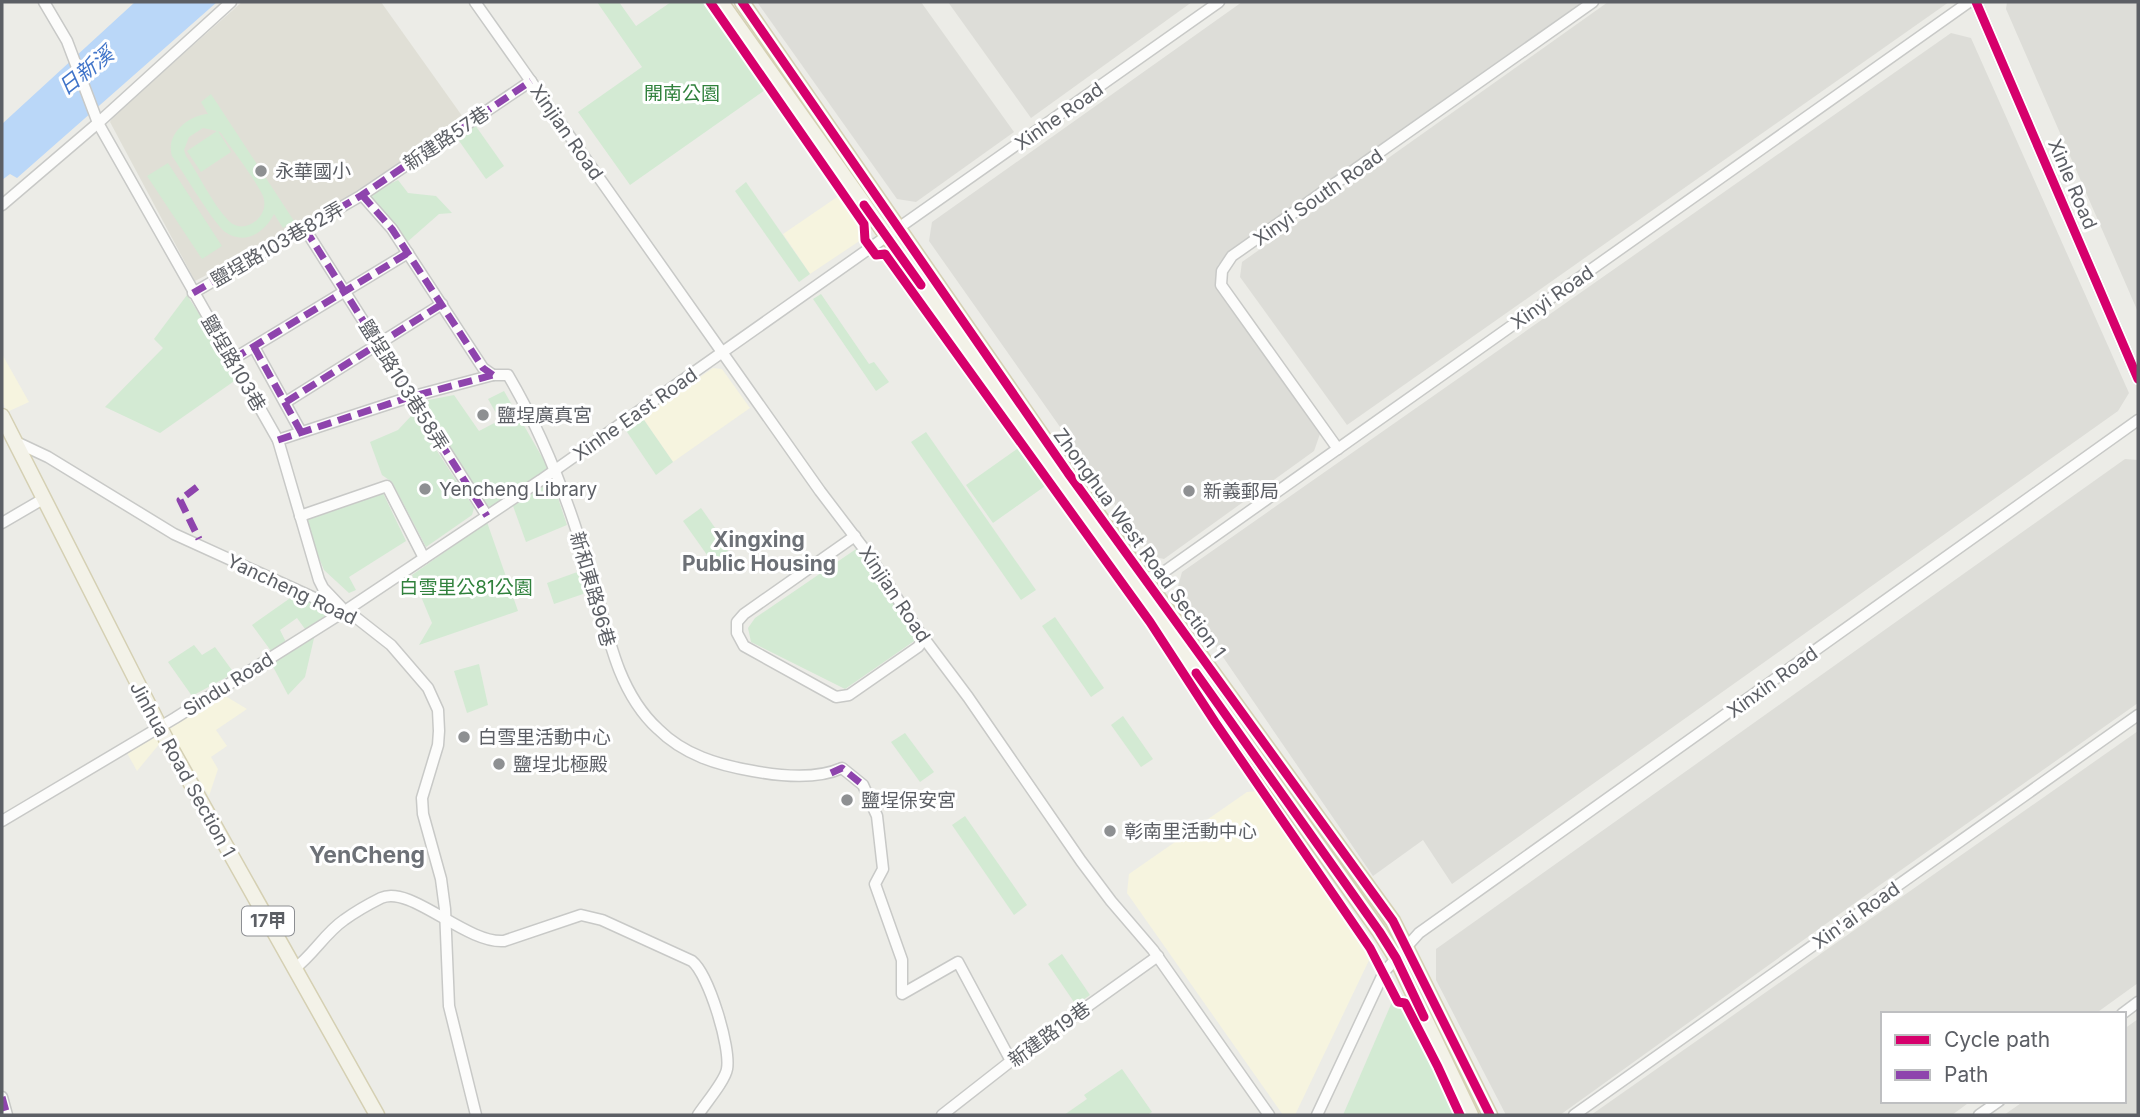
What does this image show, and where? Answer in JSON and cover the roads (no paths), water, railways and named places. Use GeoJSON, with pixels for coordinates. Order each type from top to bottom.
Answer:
{"type":"FeatureCollection","features":[{"type":"Feature","properties":{"kind":"main road","name":"Zhonghua West Road Section 1"},"geometry":{"type":"LineString","coordinates":[[721,2],[893,233],[1138,580],[1376,927],[1396,958],[1471,1115]]}},
{"type":"Feature","properties":{"kind":"main road","name":"Zhonghua West Road Section 1"},"geometry":{"type":"LineString","coordinates":[[742,2],[893,233]]}},
{"type":"Feature","properties":{"kind":"main road","name":"Jinhua Road Section 1"},"geometry":{"type":"LineString","coordinates":[[2,416],[159,727],[377,1115]]}},
{"type":"Feature","properties":{"kind":"main road","name":"Zhonghua West Road Section 1"},"geometry":{"type":"LineString","coordinates":[[1138,580],[1393,921],[1490,1115]]}},
{"type":"Feature","properties":{"kind":"street","name":"鹽埕路103巷"},"geometry":{"type":"LineString","coordinates":[[44,2],[67,41],[97,120],[278,440],[323,588],[345,611]]}},
{"type":"Feature","properties":{"kind":"street"},"geometry":{"type":"LineString","coordinates":[[2,205],[231,2]]}},
{"type":"Feature","properties":{"kind":"street","name":"Xinjian Road"},"geometry":{"type":"LineString","coordinates":[[475,2],[820,491],[855,536],[924,639],[1082,861],[1111,901],[1158,956],[1269,1115]]}},
{"type":"Feature","properties":{"kind":"street","name":"Xinhe Road"},"geometry":{"type":"LineString","coordinates":[[893,233],[1219,2]]}},
{"type":"Feature","properties":{"kind":"street","name":"Xinyi South Road"},"geometry":{"type":"LineString","coordinates":[[1338,449],[1221,285],[1222,271],[1232,256],[1593,2]]}},
{"type":"Feature","properties":{"kind":"street","name":"Xinyi Road"},"geometry":{"type":"LineString","coordinates":[[1138,580],[1161,574],[1969,2]]}},
{"type":"Feature","properties":{"kind":"street","name":"Xinle Road"},"geometry":{"type":"LineString","coordinates":[[1976,2],[2138,379]]}},
{"type":"Feature","properties":{"kind":"street","name":"新建路57巷"},"geometry":{"type":"LineString","coordinates":[[362,195],[531,81]]}},
{"type":"Feature","properties":{"kind":"street"},"geometry":{"type":"LineString","coordinates":[[362,195],[392,229],[479,362],[494,375]]}},
{"type":"Feature","properties":{"kind":"street","name":"鹽埕路103巷82弄"},"geometry":{"type":"LineString","coordinates":[[193,293],[362,195]]}},
{"type":"Feature","properties":{"kind":"street","name":"鹽埕路103巷58弄"},"geometry":{"type":"LineString","coordinates":[[305,229],[487,516]]}},
{"type":"Feature","properties":{"kind":"street","name":"Xinhe East Road"},"geometry":{"type":"LineString","coordinates":[[345,611],[556,470],[893,233]]}},
{"type":"Feature","properties":{"kind":"street"},"geometry":{"type":"LineString","coordinates":[[233,359],[408,253]]}},
{"type":"Feature","properties":{"kind":"street"},"geometry":{"type":"LineString","coordinates":[[286,402],[442,304]]}},
{"type":"Feature","properties":{"kind":"street","name":"鹽埕路103巷"},"geometry":{"type":"LineString","coordinates":[[254,346],[301,432]]}},
{"type":"Feature","properties":{"kind":"street"},"geometry":{"type":"LineString","coordinates":[[278,440],[410,397],[494,375]]}},
{"type":"Feature","properties":{"kind":"street","name":"新和東路96巷"},"geometry":{"type":"LineString","coordinates":[[494,375],[508,375],[556,470],[593,580],[614,659],[636,701],[657,728],[686,752],[729,767],[769,774],[831,773],[842,768],[863,785],[877,816],[883,869],[875,884],[902,960],[902,994],[958,962],[1011,1061]]}},
{"type":"Feature","properties":{"kind":"street","name":"Xinxin Road"},"geometry":{"type":"LineString","coordinates":[[1317,1115],[1384,972],[1419,933],[2138,421]]}},
{"type":"Feature","properties":{"kind":"street","name":"Yancheng Road"},"geometry":{"type":"LineString","coordinates":[[14,440],[48,457],[174,534],[345,611],[391,645],[428,688],[438,710],[438,745],[422,798],[423,814],[441,879],[449,1006],[476,1115]]}},
{"type":"Feature","properties":{"kind":"street"},"geometry":{"type":"LineString","coordinates":[[300,516],[387,486],[424,558]]}},
{"type":"Feature","properties":{"kind":"street"},"geometry":{"type":"LineString","coordinates":[[2,523],[43,499]]}},
{"type":"Feature","properties":{"kind":"street"},"geometry":{"type":"LineString","coordinates":[[855,536],[744,614],[737,622],[737,634],[744,646],[836,697],[849,695],[918,647],[924,639]]}},
{"type":"Feature","properties":{"kind":"street","name":"Sindu Road"},"geometry":{"type":"LineString","coordinates":[[2,821],[345,611]]}},
{"type":"Feature","properties":{"kind":"street","name":"Xin'ai Road"},"geometry":{"type":"LineString","coordinates":[[1574,1115],[2138,715]]}},
{"type":"Feature","properties":{"kind":"street"},"geometry":{"type":"LineString","coordinates":[[294,969],[307,959],[342,920],[390,894],[433,911],[492,942],[504,941],[581,915],[602,920],[692,961],[702,972],[717,1006],[727,1071],[698,1115]]}},
{"type":"Feature","properties":{"kind":"street","name":"新建路19巷"},"geometry":{"type":"LineString","coordinates":[[942,1115],[1011,1061],[1158,956]]}},
{"type":"Feature","properties":{"kind":"street"},"geometry":{"type":"LineString","coordinates":[[2,1097],[7,1115]]}},
{"type":"Feature","properties":{"kind":"street"},"geometry":{"type":"LineString","coordinates":[[1979,1115],[1996,1103]]}},
{"type":"Feature","properties":{"kind":"water","name":"日新溪"},"geometry":{"type":"Polygon","coordinates":[[[135,2],[217,2],[17,178],[10,174],[2,180],[2,124],[135,2]]]}},
{"type":"Feature","properties":{"kind":"place","name":"永華國小"},"geometry":{"type":"Point","coordinates":[261,171]}},
{"type":"Feature","properties":{"kind":"place","name":"鹽埕廣真宮"},"geometry":{"type":"Point","coordinates":[483,415]}},
{"type":"Feature","properties":{"kind":"place","name":"Yencheng Library"},"geometry":{"type":"Point","coordinates":[425,489]}},
{"type":"Feature","properties":{"kind":"place","name":"新義郵局"},"geometry":{"type":"Point","coordinates":[1189,491]}},
{"type":"Feature","properties":{"kind":"place","name":"白雪里活動中心"},"geometry":{"type":"Point","coordinates":[464,737]}},
{"type":"Feature","properties":{"kind":"place","name":"鹽埕北極殿"},"geometry":{"type":"Point","coordinates":[499,764]}},
{"type":"Feature","properties":{"kind":"place","name":"鹽埕保安宮"},"geometry":{"type":"Point","coordinates":[847,800]}},
{"type":"Feature","properties":{"kind":"place","name":"彰南里活動中心"},"geometry":{"type":"Point","coordinates":[1110,831]}},
{"type":"Feature","properties":{"kind":"district","name":"Xingxing Public Housing"},"geometry":{"type":"Point","coordinates":[759,552]}},
{"type":"Feature","properties":{"kind":"district","name":"YenCheng"},"geometry":{"type":"Point","coordinates":[367,855]}},
{"type":"Feature","properties":{"kind":"park label","name":"開南公園"},"geometry":{"type":"Point","coordinates":[682,93]}},
{"type":"Feature","properties":{"kind":"park label","name":"白雪里公81公園"},"geometry":{"type":"Point","coordinates":[466,587]}}]}
